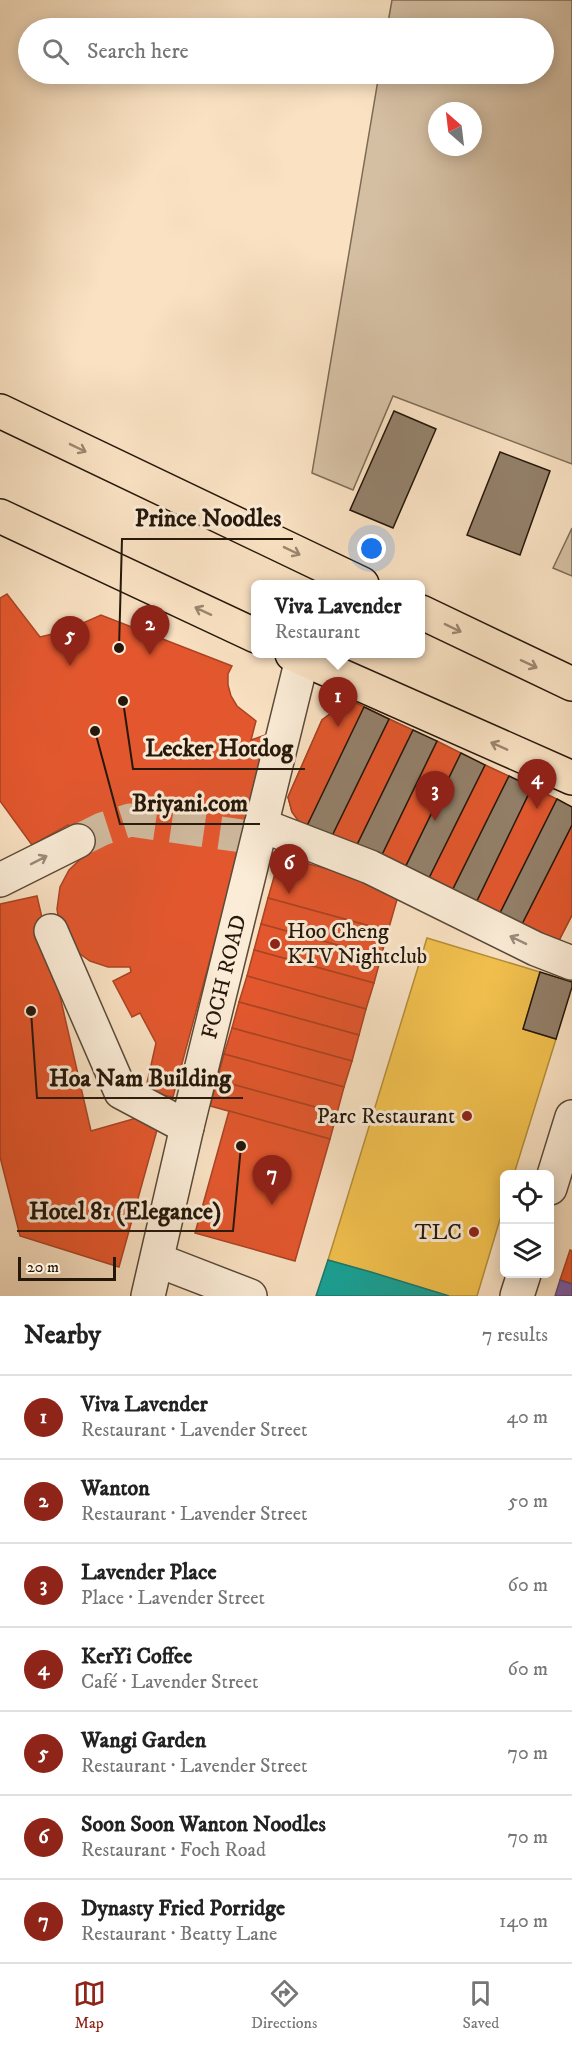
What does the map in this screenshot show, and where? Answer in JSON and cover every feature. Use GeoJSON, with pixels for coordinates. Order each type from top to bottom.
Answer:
{"type":"FeatureCollection","features":[{"type":"Feature","properties":{"kind":"main road"},"geometry":{"type":"LineString","coordinates":[[0,411],[352,580]]}},
{"type":"Feature","properties":{"kind":"main road"},"geometry":{"type":"LineString","coordinates":[[0,516],[251,634]]}},
{"type":"Feature","properties":{"kind":"main road"},"geometry":{"type":"LineString","coordinates":[[425,614],[572,684]]}},
{"type":"Feature","properties":{"kind":"main road"},"geometry":{"type":"LineString","coordinates":[[302,658],[572,778]]}},
{"type":"Feature","properties":{"kind":"street","name":"FOCH ROAD"},"geometry":{"type":"LineString","coordinates":[[148,1296],[297,658]]}},
{"type":"Feature","properties":{"kind":"street"},"geometry":{"type":"LineString","coordinates":[[254,833],[370,867],[536,949],[572,963]]}},
{"type":"Feature","properties":{"kind":"street"},"geometry":{"type":"LineString","coordinates":[[0,880],[78,841]]}},
{"type":"Feature","properties":{"kind":"street"},"geometry":{"type":"LineString","coordinates":[[51,931],[121,1092],[187,1127]]}},
{"type":"Feature","properties":{"kind":"street"},"geometry":{"type":"LineString","coordinates":[[554,1173],[572,1117]]}},
{"type":"Feature","properties":{"kind":"street"},"geometry":{"type":"LineString","coordinates":[[157,1260],[250,1296]]}},
{"type":"Feature","properties":{"kind":"street"},"geometry":{"type":"LineString","coordinates":[[517,1296],[523,1278]]}},
{"type":"Feature","properties":{"kind":"shaded area"},"geometry":{"type":"Polygon","coordinates":[[[392,0],[572,0],[572,464],[393,396],[353,490],[312,473],[377,84],[554,84],[554,18],[389,18],[392,0]]]}},
{"type":"Feature","properties":{"kind":"shaded area"},"geometry":{"type":"Polygon","coordinates":[[[572,528],[572,576],[553,568],[572,528]]]}},
{"type":"Feature","properties":{"kind":"building: Homes"},"geometry":{"type":"Polygon","coordinates":[[[427,938],[540,972],[523,1029],[556,1039],[515,1170],[500,1170],[500,1219],[477,1296],[449,1296],[328,1260],[427,938]]]}},
{"type":"Feature","properties":{"kind":"building: Shops"},"geometry":{"type":"Polygon","coordinates":[[[7,594],[40,637],[65,631],[101,615],[232,666],[228,674],[231,696],[237,706],[256,721],[251,740],[271,733],[173,1097],[145,1092],[156,1043],[140,1013],[132,1017],[113,981],[131,972],[130,967],[108,967],[90,961],[76,951],[59,922],[57,909],[60,887],[69,870],[87,853],[68,825],[32,845],[0,801],[0,598],[7,594]]]}},
{"type":"Feature","properties":{"kind":"building: Shops"},"geometry":{"type":"Polygon","coordinates":[[[354,702],[364,707],[305,830],[292,812],[288,797],[322,720],[338,708],[354,702]]]}},
{"type":"Feature","properties":{"kind":"building: Shops"},"geometry":{"type":"Polygon","coordinates":[[[354,702],[572,807],[572,915],[553,952],[305,830],[292,812],[288,797],[322,720],[338,708],[354,702]]]}},
{"type":"Feature","properties":{"kind":"building: Shops"},"geometry":{"type":"Polygon","coordinates":[[[389,719],[413,730],[353,853],[329,842],[389,719]]]}},
{"type":"Feature","properties":{"kind":"building: Shops"},"geometry":{"type":"Polygon","coordinates":[[[437,741],[461,753],[401,876],[377,865],[437,741]]]}},
{"type":"Feature","properties":{"kind":"building: Shops"},"geometry":{"type":"Polygon","coordinates":[[[485,765],[509,776],[448,899],[424,888],[485,765]]]}},
{"type":"Feature","properties":{"kind":"building: Shops"},"geometry":{"type":"Polygon","coordinates":[[[532,787],[557,799],[495,923],[472,911],[532,787]]]}},
{"type":"Feature","properties":{"kind":"building: Shops"},"geometry":{"type":"Polygon","coordinates":[[[572,825],[572,915],[553,952],[517,934],[572,825]]]}},
{"type":"Feature","properties":{"kind":"building: Shops"},"geometry":{"type":"Polygon","coordinates":[[[280,856],[400,889],[388,931],[268,898],[280,856]]]}},
{"type":"Feature","properties":{"kind":"building: Shops"},"geometry":{"type":"Polygon","coordinates":[[[37,896],[91,1131],[140,1117],[153,1119],[157,1130],[119,1267],[20,1236],[0,1157],[0,904],[37,896]]]}},
{"type":"Feature","properties":{"kind":"building: Shops"},"geometry":{"type":"Polygon","coordinates":[[[268,898],[388,931],[381,957],[261,924],[268,898]]]}},
{"type":"Feature","properties":{"kind":"building: Shops"},"geometry":{"type":"Polygon","coordinates":[[[261,924],[381,957],[374,983],[254,950],[261,924]]]}},
{"type":"Feature","properties":{"kind":"building: Shops"},"geometry":{"type":"Polygon","coordinates":[[[254,950],[374,983],[366,1009],[247,976],[254,950]]]}},
{"type":"Feature","properties":{"kind":"building: Shops"},"geometry":{"type":"Polygon","coordinates":[[[247,976],[366,1009],[359,1035],[239,1002],[247,976]]]}},
{"type":"Feature","properties":{"kind":"building: Shops"},"geometry":{"type":"Polygon","coordinates":[[[239,1002],[359,1035],[352,1061],[232,1028],[239,1002]]]}},
{"type":"Feature","properties":{"kind":"building: Shops"},"geometry":{"type":"Polygon","coordinates":[[[232,1028],[352,1061],[344,1087],[224,1054],[232,1028]]]}},
{"type":"Feature","properties":{"kind":"building: Shops"},"geometry":{"type":"Polygon","coordinates":[[[224,1054],[344,1087],[337,1113],[217,1080],[224,1054]]]}},
{"type":"Feature","properties":{"kind":"building: Shops"},"geometry":{"type":"Polygon","coordinates":[[[217,1080],[337,1113],[330,1139],[210,1106],[217,1080]]]}},
{"type":"Feature","properties":{"kind":"building: Shops"},"geometry":{"type":"Polygon","coordinates":[[[229,1111],[330,1139],[295,1261],[195,1233],[229,1111]]]}},
{"type":"Feature","properties":{"kind":"building: Shops"},"geometry":{"type":"Polygon","coordinates":[[[570,1250],[572,1251],[572,1284],[560,1280],[570,1250]]]}},
{"type":"Feature","properties":{"kind":"building: Offices"},"geometry":{"type":"Polygon","coordinates":[[[560,1280],[572,1284],[572,1296],[555,1296],[560,1280]]]}},
{"type":"Feature","properties":{"kind":"building: Public"},"geometry":{"type":"Polygon","coordinates":[[[328,1260],[371,1272],[449,1296],[316,1296],[328,1260]]]}},
{"type":"Feature","properties":{"kind":"building: Other"},"geometry":{"type":"Polygon","coordinates":[[[394,411],[436,429],[393,528],[350,510],[394,411]]]}},
{"type":"Feature","properties":{"kind":"building: Other"},"geometry":{"type":"Polygon","coordinates":[[[500,452],[550,471],[520,555],[467,535],[500,452]]]}},
{"type":"Feature","properties":{"kind":"building: Other"},"geometry":{"type":"Polygon","coordinates":[[[364,707],[389,719],[329,842],[305,830],[364,707]]]}},
{"type":"Feature","properties":{"kind":"building: Other"},"geometry":{"type":"Polygon","coordinates":[[[413,730],[437,741],[377,865],[353,853],[413,730]]]}},
{"type":"Feature","properties":{"kind":"building: Other"},"geometry":{"type":"Polygon","coordinates":[[[461,753],[485,765],[424,888],[401,876],[461,753]]]}},
{"type":"Feature","properties":{"kind":"building: Other"},"geometry":{"type":"Polygon","coordinates":[[[509,776],[532,787],[472,911],[448,899],[509,776]]]}},
{"type":"Feature","properties":{"kind":"building: Other"},"geometry":{"type":"Polygon","coordinates":[[[557,799],[572,807],[572,825],[517,934],[495,923],[557,799]]]}},
{"type":"Feature","properties":{"kind":"building: Other"},"geometry":{"type":"Polygon","coordinates":[[[540,972],[572,982],[556,1039],[523,1029],[540,972]]]}},
{"type":"Feature","properties":{"kind":"tunnel"},"geometry":{"type":"LineString","coordinates":[[78,841],[102,829],[130,820],[242,836]]}},
{"type":"Feature","properties":{"kind":"place","name":"Prince Noodles"},"geometry":{"type":"Point","coordinates":[119,648]}},
{"type":"Feature","properties":{"kind":"place","name":"Wanton"},"geometry":{"type":"Point","coordinates":[150,655]}},
{"type":"Feature","properties":{"kind":"place","name":"Wangi Garden"},"geometry":{"type":"Point","coordinates":[70,666]}},
{"type":"Feature","properties":{"kind":"place","name":"Lecker Hotdog"},"geometry":{"type":"Point","coordinates":[123,701]}},
{"type":"Feature","properties":{"kind":"place","name":"Viva Lavender"},"geometry":{"type":"Point","coordinates":[338,727]}},
{"type":"Feature","properties":{"kind":"place","name":"Briyani.com"},"geometry":{"type":"Point","coordinates":[95,731]}},
{"type":"Feature","properties":{"kind":"place","name":"KerYi Coffee"},"geometry":{"type":"Point","coordinates":[537,809]}},
{"type":"Feature","properties":{"kind":"place","name":"Lavender Place"},"geometry":{"type":"Point","coordinates":[435,821]}},
{"type":"Feature","properties":{"kind":"place","name":"Soon Soon Wanton Noodles"},"geometry":{"type":"Point","coordinates":[289,894]}},
{"type":"Feature","properties":{"kind":"place","name":"Hoo Cheng KTV Nightclub"},"geometry":{"type":"Point","coordinates":[275,944]}},
{"type":"Feature","properties":{"kind":"place","name":"Hoa Nam Building"},"geometry":{"type":"Point","coordinates":[31,1011]}},
{"type":"Feature","properties":{"kind":"place","name":"Parc Restaurant"},"geometry":{"type":"Point","coordinates":[467,1116]}},
{"type":"Feature","properties":{"kind":"place","name":"Hotel 81 (Elegance)"},"geometry":{"type":"Point","coordinates":[241,1146]}},
{"type":"Feature","properties":{"kind":"place","name":"Dynasty Fried Porridge"},"geometry":{"type":"Point","coordinates":[272,1205]}},
{"type":"Feature","properties":{"kind":"place","name":"TLC"},"geometry":{"type":"Point","coordinates":[474,1232]}}]}
